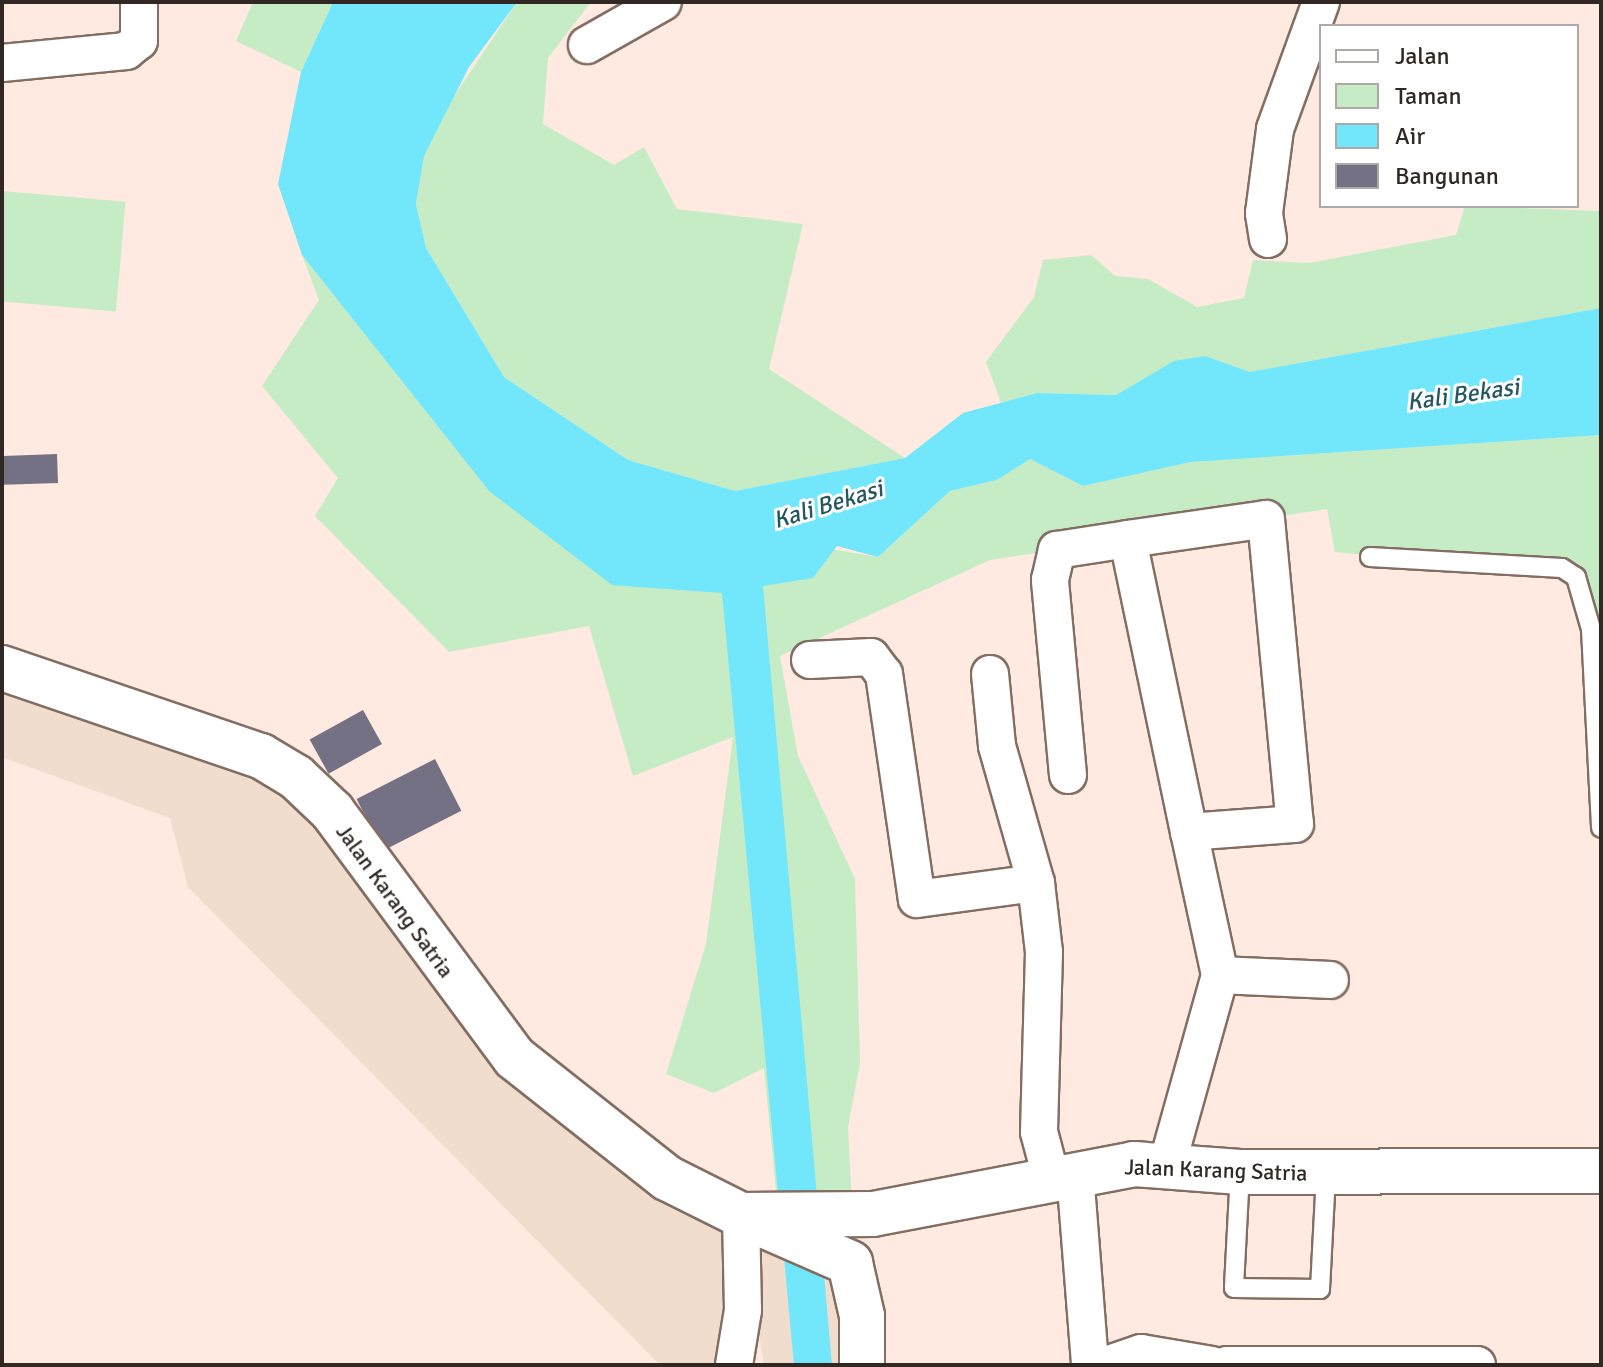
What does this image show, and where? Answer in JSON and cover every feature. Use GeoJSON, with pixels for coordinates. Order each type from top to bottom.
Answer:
{"type":"FeatureCollection","features":[{"type":"Feature","properties":{"kind":"street"},"geometry":{"type":"LineString","coordinates":[[2,63],[126,51],[139,41],[139,2]]}},
{"type":"Feature","properties":{"kind":"street"},"geometry":{"type":"LineString","coordinates":[[587,45],[663,2]]}},
{"type":"Feature","properties":{"kind":"street"},"geometry":{"type":"LineString","coordinates":[[1268,239],[1264,213],[1275,129],[1321,2]]}},
{"type":"Feature","properties":{"kind":"street"},"geometry":{"type":"LineString","coordinates":[[1068,775],[1050,580],[1057,550],[1266,519],[1295,824],[1189,832]]}},
{"type":"Feature","properties":{"kind":"street"},"geometry":{"type":"LineString","coordinates":[[1128,539],[1220,975],[1167,1165]]}},
{"type":"Feature","properties":{"kind":"street"},"geometry":{"type":"LineString","coordinates":[[810,660],[871,657],[884,674],[917,899],[1036,883]]}},
{"type":"Feature","properties":{"kind":"street","name":"Jalan Karang Satria"},"geometry":{"type":"LineString","coordinates":[[2,668],[261,756],[296,777],[332,811],[515,1058],[667,1178],[741,1215],[873,1214],[1063,1175],[1167,1165],[1240,1172],[1601,1171]]}},
{"type":"Feature","properties":{"kind":"street"},"geometry":{"type":"LineString","coordinates":[[990,674],[997,746],[1036,883],[1044,952],[1039,1132],[1063,1175],[1090,1365]]}},
{"type":"Feature","properties":{"kind":"street"},"geometry":{"type":"LineString","coordinates":[[1220,975],[1330,980]]}},
{"type":"Feature","properties":{"kind":"street"},"geometry":{"type":"LineString","coordinates":[[865,1365],[873,1214]]}},
{"type":"Feature","properties":{"kind":"street"},"geometry":{"type":"LineString","coordinates":[[734,1365],[743,1310],[741,1215],[850,1263],[862,1316],[865,1365]]}},
{"type":"Feature","properties":{"kind":"street"},"geometry":{"type":"LineString","coordinates":[[1106,1365],[1141,1353],[1212,1365]]}},
{"type":"Feature","properties":{"kind":"street"},"geometry":{"type":"LineString","coordinates":[[1227,1365],[1477,1365]]}},
{"type":"Feature","properties":{"kind":"lane"},"geometry":{"type":"LineString","coordinates":[[1370,557],[1562,568],[1576,577],[1591,629],[1601,828]]}},
{"type":"Feature","properties":{"kind":"lane"},"geometry":{"type":"LineString","coordinates":[[1240,1172],[1234,1288],[1320,1289],[1326,1173]]}},
{"type":"Feature","properties":{"kind":"shaded area"},"geometry":{"type":"Polygon","coordinates":[[[2,668],[261,756],[616,1140],[850,1263],[862,1365],[764,1365],[742,1224],[734,1365],[660,1365],[188,887],[170,818],[2,757],[2,668]]]}},
{"type":"Feature","properties":{"kind":"green space"},"geometry":{"type":"Polygon","coordinates":[[[253,2],[333,2],[301,72],[236,41],[253,2]]]}},
{"type":"Feature","properties":{"kind":"green space"},"geometry":{"type":"Polygon","coordinates":[[[517,2],[591,2],[548,58],[543,124],[614,165],[644,147],[677,209],[803,224],[769,369],[905,458],[735,491],[628,460],[504,377],[426,248],[416,204],[424,156],[453,98],[517,2]]]}},
{"type":"Feature","properties":{"kind":"green space"},"geometry":{"type":"Polygon","coordinates":[[[2,191],[126,202],[116,311],[2,301],[2,191]]]}},
{"type":"Feature","properties":{"kind":"green space"},"geometry":{"type":"Polygon","coordinates":[[[1464,208],[1601,211],[1601,308],[1250,372],[1205,356],[1174,362],[1116,395],[1037,393],[1001,403],[986,362],[1034,297],[1043,260],[1091,255],[1115,276],[1148,279],[1197,307],[1244,298],[1253,260],[1309,263],[1456,235],[1464,208]]]}},
{"type":"Feature","properties":{"kind":"green space"},"geometry":{"type":"Polygon","coordinates":[[[302,255],[489,491],[878,557],[950,491],[997,480],[1030,459],[1083,486],[1191,462],[1601,435],[1601,828],[1591,629],[1576,577],[1335,552],[1327,509],[990,560],[780,656],[798,756],[855,879],[860,1063],[848,1127],[852,1207],[777,1201],[764,1068],[714,1093],[666,1074],[706,944],[733,737],[633,776],[589,626],[449,652],[315,516],[338,478],[262,386],[319,300],[302,255]]]}},
{"type":"Feature","properties":{"kind":"water","name":"Kali Bekasi"},"geometry":{"type":"Polygon","coordinates":[[[333,2],[517,2],[469,67],[424,156],[416,204],[426,248],[504,377],[628,460],[735,491],[905,458],[963,413],[1037,393],[1116,395],[1174,361],[1205,356],[1250,372],[1601,308],[1601,435],[1191,462],[1083,486],[1030,459],[997,480],[950,491],[878,557],[837,546],[813,578],[763,586],[832,1365],[794,1365],[722,593],[612,585],[489,491],[302,255],[278,184],[301,72],[333,2]]]}},
{"type":"Feature","properties":{"kind":"building"},"geometry":{"type":"Polygon","coordinates":[[[57,454],[58,483],[4,485],[3,456],[57,454]]]}},
{"type":"Feature","properties":{"kind":"building"},"geometry":{"type":"Polygon","coordinates":[[[363,710],[382,744],[329,774],[310,740],[363,710]]]}},
{"type":"Feature","properties":{"kind":"building"},"geometry":{"type":"Polygon","coordinates":[[[435,759],[461,811],[383,851],[357,799],[435,759]]]}}]}
